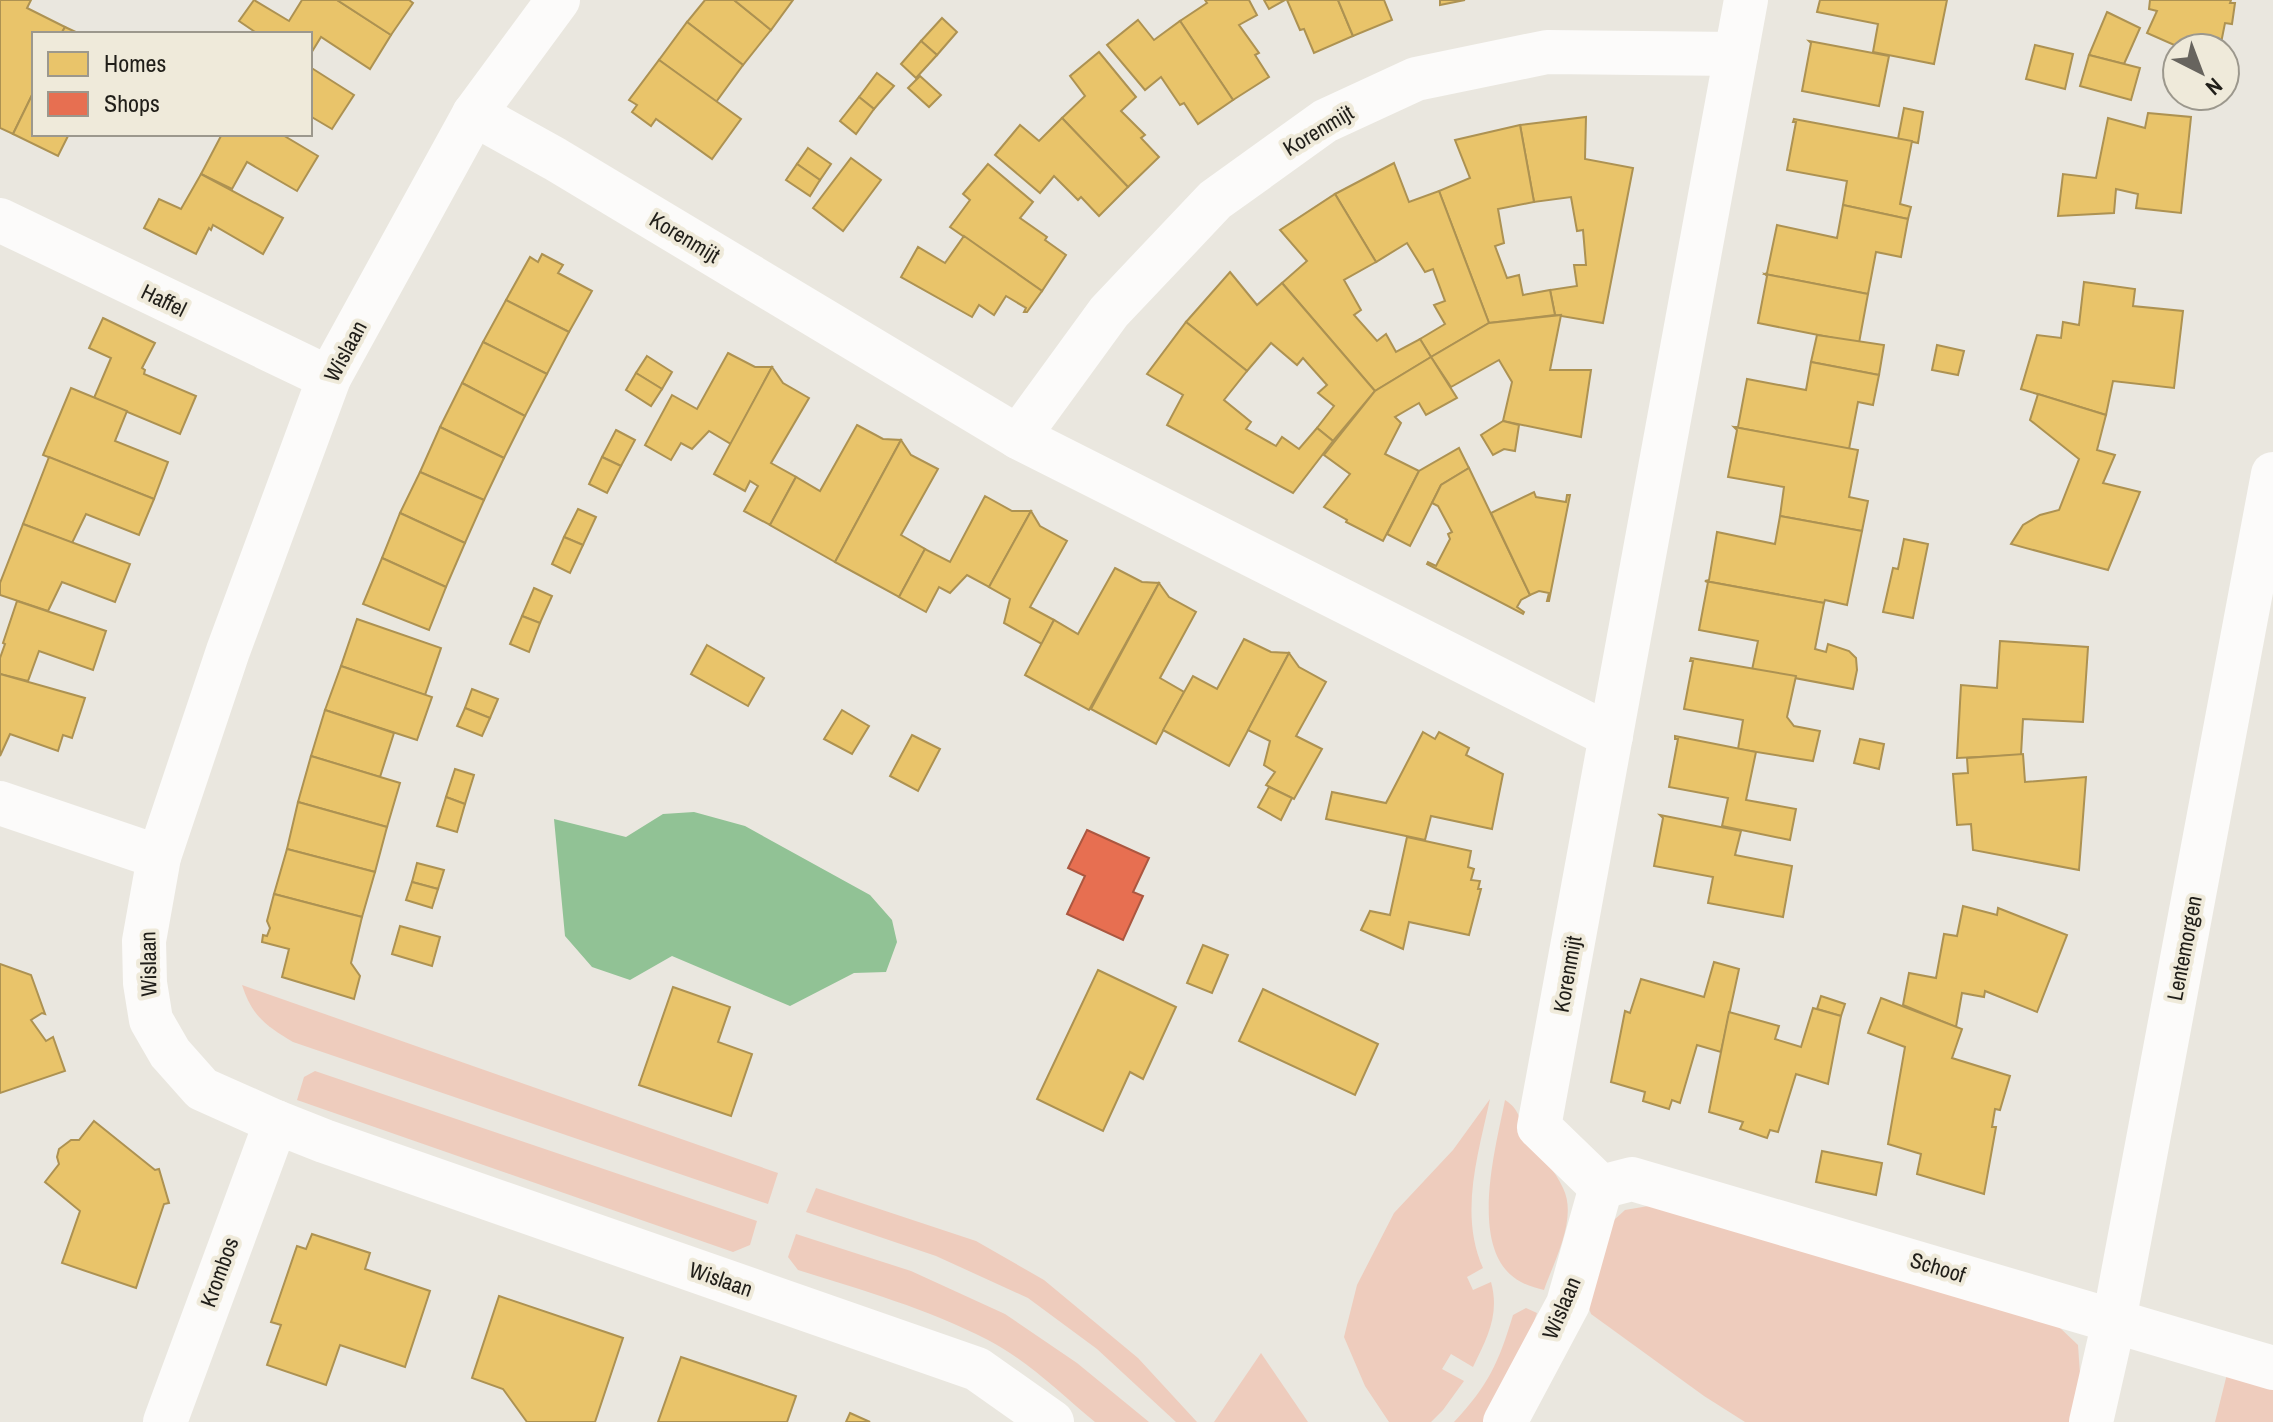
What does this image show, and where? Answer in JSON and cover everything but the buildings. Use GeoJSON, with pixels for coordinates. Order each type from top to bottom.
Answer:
{"type":"FeatureCollection","features":[{"type":"Feature","properties":{"kind":"street","name":"Wislaan"},"geometry":{"type":"LineString","coordinates":[[558,0],[474,114],[329,378],[228,651],[159,857],[144,941],[145,983],[151,1020],[170,1053],[202,1089],[324,1141],[977,1369],[1052,1422]]}},
{"type":"Feature","properties":{"kind":"street","name":"Korenmijt"},"geometry":{"type":"LineString","coordinates":[[1601,1187],[1539,1127],[1746,0]]}},
{"type":"Feature","properties":{"kind":"street","name":"Korenmijt"},"geometry":{"type":"LineString","coordinates":[[1018,437],[1109,312],[1215,200],[1325,121],[1416,79],[1547,52],[1736,54]]}},
{"type":"Feature","properties":{"kind":"street","name":"Korenmijt"},"geometry":{"type":"LineString","coordinates":[[474,114],[555,159],[1018,437],[1611,736]]}},
{"type":"Feature","properties":{"kind":"street","name":"Haffel"},"geometry":{"type":"LineString","coordinates":[[0,220],[329,378]]}},
{"type":"Feature","properties":{"kind":"street","name":"Lentemorgen"},"geometry":{"type":"LineString","coordinates":[[2091,1422],[2114,1321],[2273,474]]}},
{"type":"Feature","properties":{"kind":"street"},"geometry":{"type":"LineString","coordinates":[[0,803],[159,857]]}},
{"type":"Feature","properties":{"kind":"street","name":"Krombos"},"geometry":{"type":"LineString","coordinates":[[165,1422],[276,1122]]}},
{"type":"Feature","properties":{"kind":"street","name":"Schoof"},"geometry":{"type":"LineString","coordinates":[[1601,1187],[1632,1179],[1902,1256],[2273,1368]]}},
{"type":"Feature","properties":{"kind":"street","name":"Wislaan"},"geometry":{"type":"LineString","coordinates":[[1505,1422],[1568,1304],[1601,1187]]}},
{"type":"Feature","properties":{"kind":"shaded area"},"geometry":{"type":"Polygon","coordinates":[[[694,812],[745,826],[870,895],[892,920],[897,942],[886,972],[854,973],[790,1006],[672,956],[630,980],[592,967],[565,936],[554,819],[626,837],[663,814],[694,812]]]}},
{"type":"Feature","properties":{"kind":"shaded area"},"geometry":{"type":"Polygon","coordinates":[[[242,985],[778,1173],[768,1204],[293,1042],[261,1019],[250,1005],[242,985]]]}},
{"type":"Feature","properties":{"kind":"shaded area"},"geometry":{"type":"Polygon","coordinates":[[[315,1071],[757,1221],[750,1245],[733,1252],[297,1100],[304,1077],[315,1071]]]}},
{"type":"Feature","properties":{"kind":"shaded area"},"geometry":{"type":"Polygon","coordinates":[[[1490,1099],[1476,1163],[1472,1206],[1472,1227],[1483,1268],[1467,1277],[1473,1290],[1491,1282],[1494,1305],[1491,1326],[1473,1367],[1451,1354],[1442,1369],[1464,1381],[1431,1422],[1389,1422],[1365,1386],[1344,1337],[1357,1285],[1394,1213],[1453,1150],[1490,1099]]]}},
{"type":"Feature","properties":{"kind":"shaded area"},"geometry":{"type":"Polygon","coordinates":[[[1505,1100],[1515,1109],[1534,1147],[1556,1175],[1567,1200],[1563,1239],[1544,1290],[1521,1282],[1504,1268],[1494,1248],[1489,1224],[1492,1171],[1505,1100]]]}},
{"type":"Feature","properties":{"kind":"shaded area"},"geometry":{"type":"Polygon","coordinates":[[[816,1188],[976,1241],[1044,1280],[1138,1358],[1197,1422],[1176,1422],[1097,1349],[1028,1298],[936,1256],[806,1212],[816,1188]]]}},
{"type":"Feature","properties":{"kind":"shaded area"},"geometry":{"type":"Polygon","coordinates":[[[1660,1204],[2057,1325],[2078,1345],[2080,1374],[2070,1422],[1745,1422],[1591,1314],[1585,1298],[1603,1230],[1625,1210],[1660,1204]]]}},
{"type":"Feature","properties":{"kind":"shaded area"},"geometry":{"type":"Polygon","coordinates":[[[796,1234],[911,1271],[1005,1314],[1077,1363],[1149,1422],[1095,1422],[1030,1367],[988,1340],[918,1310],[798,1270],[788,1257],[796,1234]]]}},
{"type":"Feature","properties":{"kind":"shaded area"},"geometry":{"type":"Polygon","coordinates":[[[1526,1308],[1537,1313],[1516,1373],[1485,1422],[1454,1422],[1476,1397],[1491,1373],[1513,1315],[1526,1308]]]}},
{"type":"Feature","properties":{"kind":"shaded area"},"geometry":{"type":"Polygon","coordinates":[[[1261,1353],[1308,1422],[1214,1422],[1261,1353]]]}},
{"type":"Feature","properties":{"kind":"shaded area"},"geometry":{"type":"Polygon","coordinates":[[[2227,1374],[2273,1388],[2273,1422],[2215,1422],[2227,1374]]]}}]}
